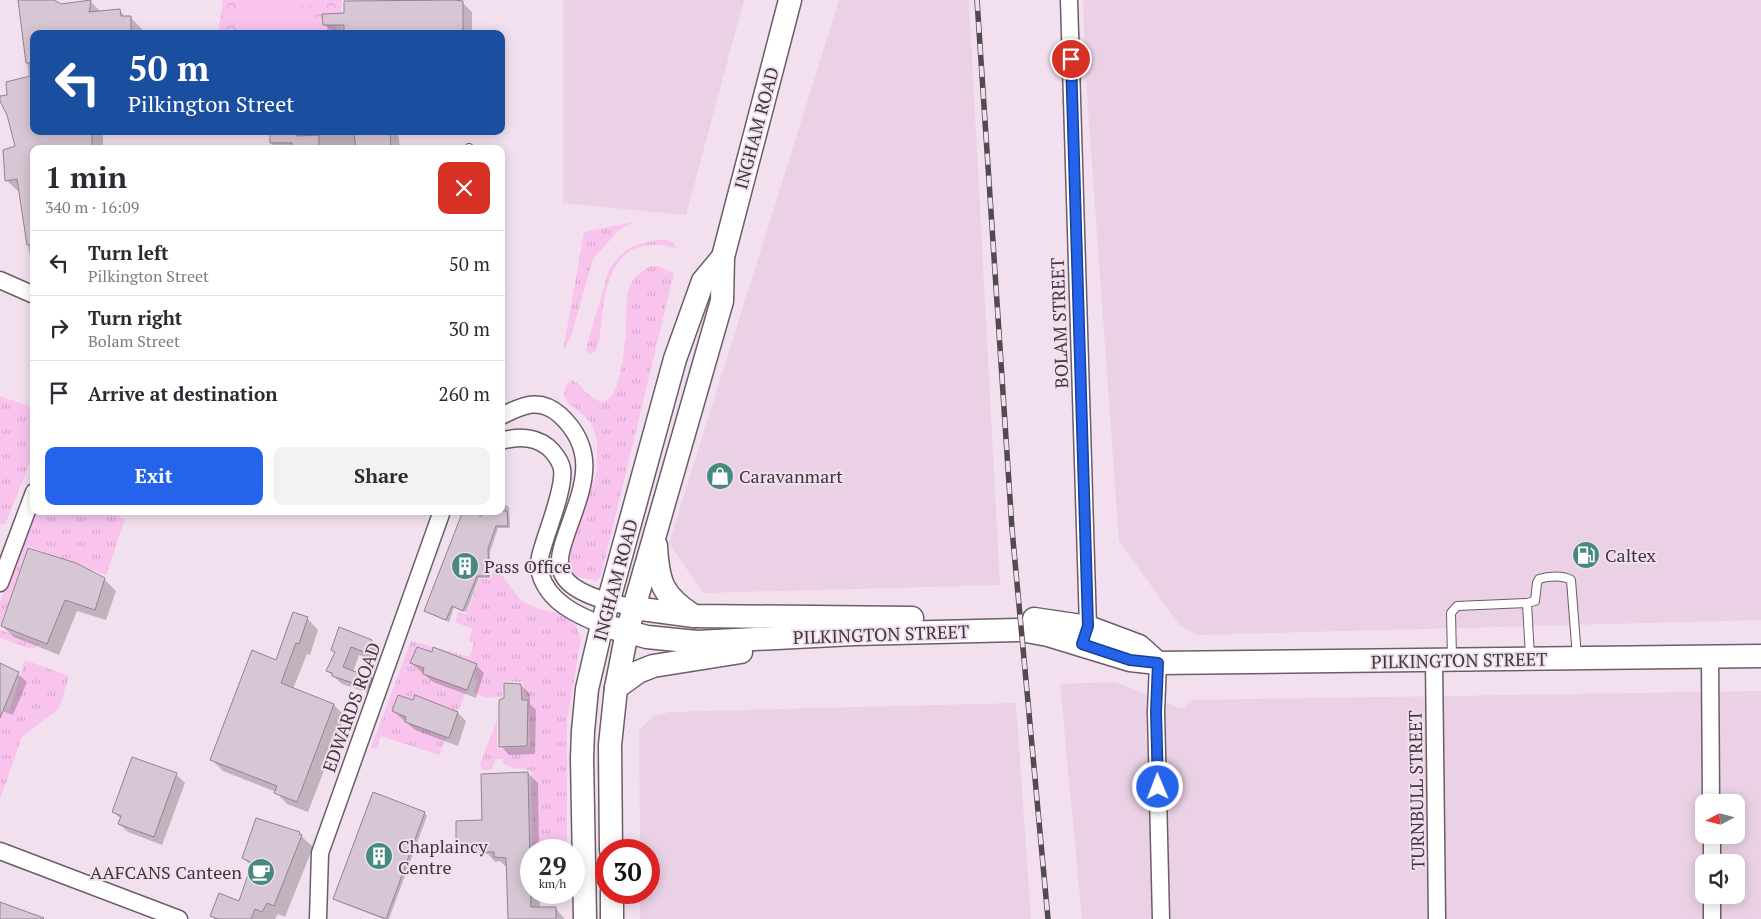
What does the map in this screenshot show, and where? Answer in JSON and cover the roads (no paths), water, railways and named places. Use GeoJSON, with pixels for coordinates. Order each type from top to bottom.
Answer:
{"type":"FeatureCollection","features":[{"type":"Feature","properties":{"kind":"street","name":"INGHAM ROAD"},"geometry":{"type":"LineString","coordinates":[[611,839],[610,745],[616,688],[627,632],[722,301],[723,257],[790,0]]}},
{"type":"Feature","properties":{"kind":"street","name":"BOLAM STREET"},"geometry":{"type":"LineString","coordinates":[[1069,0],[1085,636]]}},
{"type":"Feature","properties":{"kind":"street","name":"INGHAM ROAD"},"geometry":{"type":"LineString","coordinates":[[585,919],[582,758],[588,689],[602,625],[675,360],[703,281],[723,257]]}},
{"type":"Feature","properties":{"kind":"street"},"geometry":{"type":"LineString","coordinates":[[0,280],[30,293]]}},
{"type":"Feature","properties":{"kind":"street","name":"PILKINGTON STREET"},"geometry":{"type":"LineString","coordinates":[[505,414],[523,406],[540,404],[550,407],[575,432],[584,455],[585,471],[583,485],[560,557],[560,568],[571,585],[579,590],[609,602],[634,608],[694,616],[1019,618],[1085,636],[1130,660],[1158,663],[1761,656]]}},
{"type":"Feature","properties":{"kind":"street"},"geometry":{"type":"LineString","coordinates":[[505,440],[522,437],[535,439],[551,449],[558,460],[562,468],[562,483],[539,559],[539,572],[544,584],[566,608],[602,625]]}},
{"type":"Feature","properties":{"kind":"street"},"geometry":{"type":"LineString","coordinates":[[0,583],[30,503]]}},
{"type":"Feature","properties":{"kind":"street","name":"EDWARDS ROAD"},"geometry":{"type":"LineString","coordinates":[[318,919],[320,853],[441,515]]}},
{"type":"Feature","properties":{"kind":"street"},"geometry":{"type":"LineString","coordinates":[[655,533],[660,581],[674,601],[682,609],[694,616]]}},
{"type":"Feature","properties":{"kind":"street","name":"PILKINGTON STREET"},"geometry":{"type":"LineString","coordinates":[[602,625],[659,639],[697,642],[854,634],[1021,630],[1048,635],[1085,636]]}},
{"type":"Feature","properties":{"kind":"street"},"geometry":{"type":"LineString","coordinates":[[616,688],[638,672],[653,666],[854,634]]}},
{"type":"Feature","properties":{"kind":"street"},"geometry":{"type":"LineString","coordinates":[[1710,658],[1711,794]]}},
{"type":"Feature","properties":{"kind":"street","name":"TURNBULL STREET"},"geometry":{"type":"LineString","coordinates":[[1438,919],[1443,660]]}},
{"type":"Feature","properties":{"kind":"street"},"geometry":{"type":"LineString","coordinates":[[1158,663],[1157,722],[1161,919]]}},
{"type":"Feature","properties":{"kind":"street"},"geometry":{"type":"LineString","coordinates":[[0,851],[179,919]]}},
{"type":"Feature","properties":{"kind":"street"},"geometry":{"type":"LineString","coordinates":[[612,904],[612,919]]}},
{"type":"Feature","properties":{"kind":"street"},"geometry":{"type":"LineString","coordinates":[[1712,904],[1712,919]]}},
{"type":"Feature","properties":{"kind":"lane"},"geometry":{"type":"LineString","coordinates":[[1443,660],[1451,614],[1457,606],[1535,601],[1536,583],[1539,580],[1566,577],[1571,580],[1577,659]]}},
{"type":"Feature","properties":{"kind":"lane"},"geometry":{"type":"LineString","coordinates":[[1527,603],[1530,660]]}},
{"type":"Feature","properties":{"kind":"railway"},"geometry":{"type":"LineString","coordinates":[[977,0],[1012,529],[1048,919]]}},
{"type":"Feature","properties":{"kind":"place","name":"Caravanmart"},"geometry":{"type":"Point","coordinates":[720,476]}},
{"type":"Feature","properties":{"kind":"place","name":"Caltex"},"geometry":{"type":"Point","coordinates":[1586,555]}},
{"type":"Feature","properties":{"kind":"place","name":"Pass Office"},"geometry":{"type":"Point","coordinates":[465,566]}},
{"type":"Feature","properties":{"kind":"place","name":"Chaplaincy Centre"},"geometry":{"type":"Point","coordinates":[379,856]}},
{"type":"Feature","properties":{"kind":"place","name":"AAFCANS Canteen"},"geometry":{"type":"Point","coordinates":[261,872]}}]}
